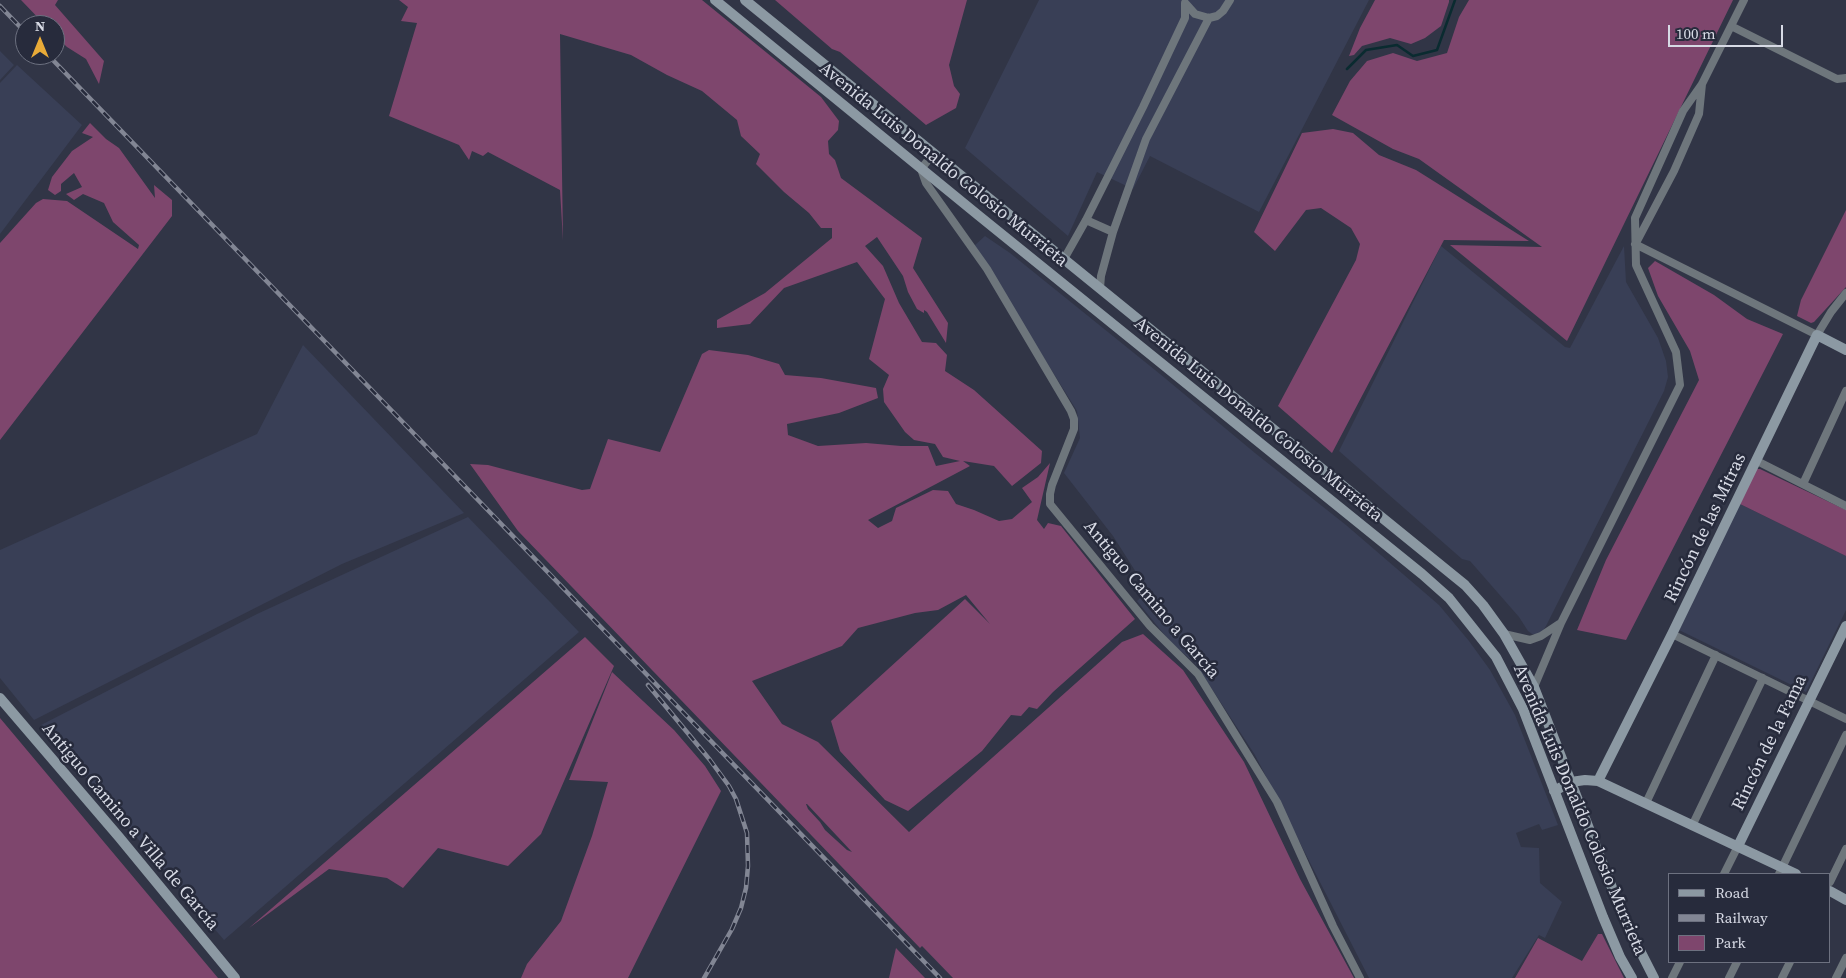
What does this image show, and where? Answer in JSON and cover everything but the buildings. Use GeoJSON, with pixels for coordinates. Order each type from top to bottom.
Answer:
{"type":"FeatureCollection","features":[{"type":"Feature","properties":{"kind":"main road","name":"Avenida Luis Donaldo Colosio Murrieta"},"geometry":{"type":"LineString","coordinates":[[715,0],[921,170],[1382,541],[1450,598],[1492,650],[1523,709],[1554,792],[1580,853],[1603,917],[1620,957],[1632,978]]}},
{"type":"Feature","properties":{"kind":"main road","name":"Avenida Luis Donaldo Colosio Murrieta"},"geometry":{"type":"LineString","coordinates":[[745,0],[1465,585],[1483,605],[1504,634],[1534,687],[1625,921],[1654,978]]}},
{"type":"Feature","properties":{"kind":"main road"},"geometry":{"type":"LineString","coordinates":[[1817,335],[1846,350]]}},
{"type":"Feature","properties":{"kind":"main road","name":"Rincón de las Mitras"},"geometry":{"type":"LineString","coordinates":[[1598,781],[1672,634],[1817,335]]}},
{"type":"Feature","properties":{"kind":"main road"},"geometry":{"type":"LineString","coordinates":[[1382,541],[1395,527]]}},
{"type":"Feature","properties":{"kind":"main road","name":"Rincón de la Fama"},"geometry":{"type":"LineString","coordinates":[[1738,846],[1846,626]]}},
{"type":"Feature","properties":{"kind":"main road","name":"Antiguo Camino a Villa de García"},"geometry":{"type":"LineString","coordinates":[[0,698],[235,978]]}},
{"type":"Feature","properties":{"kind":"main road"},"geometry":{"type":"LineString","coordinates":[[1554,792],[1572,782],[1598,781],[1738,846],[1780,871]]}},
{"type":"Feature","properties":{"kind":"main road"},"geometry":{"type":"LineString","coordinates":[[1831,892],[1846,900]]}},
{"type":"Feature","properties":{"kind":"street"},"geometry":{"type":"LineString","coordinates":[[1185,1],[1195,14],[1209,18],[1217,16],[1224,11],[1230,0]]}},
{"type":"Feature","properties":{"kind":"street"},"geometry":{"type":"LineString","coordinates":[[1534,687],[1561,623],[1680,385],[1676,352],[1636,266],[1635,218],[1683,111],[1702,84],[1744,0]]}},
{"type":"Feature","properties":{"kind":"street"},"geometry":{"type":"LineString","coordinates":[[1064,259],[1086,220],[1185,18],[1185,1]]}},
{"type":"Feature","properties":{"kind":"street"},"geometry":{"type":"LineString","coordinates":[[1100,288],[1101,276],[1112,232],[1146,139],[1209,18]]}},
{"type":"Feature","properties":{"kind":"street"},"geometry":{"type":"LineString","coordinates":[[1731,26],[1837,79],[1846,78]]}},
{"type":"Feature","properties":{"kind":"street"},"geometry":{"type":"LineString","coordinates":[[1635,244],[1674,171],[1700,114],[1702,84]]}},
{"type":"Feature","properties":{"kind":"street"},"geometry":{"type":"LineString","coordinates":[[921,170],[934,154]]}},
{"type":"Feature","properties":{"kind":"street","name":"Antiguo Camino a García"},"geometry":{"type":"LineString","coordinates":[[921,170],[926,183],[987,269],[1071,411],[1074,419],[1074,429],[1050,494],[1050,504],[1150,626],[1198,674],[1277,802],[1333,926],[1360,978]]}},
{"type":"Feature","properties":{"kind":"street"},"geometry":{"type":"LineString","coordinates":[[1086,220],[1112,232]]}},
{"type":"Feature","properties":{"kind":"street"},"geometry":{"type":"LineString","coordinates":[[1635,244],[1817,335]]}},
{"type":"Feature","properties":{"kind":"street","name":"Rincón de las Mitras"},"geometry":{"type":"LineString","coordinates":[[1817,335],[1831,312],[1846,293]]}},
{"type":"Feature","properties":{"kind":"street"},"geometry":{"type":"LineString","coordinates":[[1803,484],[1846,391]]}},
{"type":"Feature","properties":{"kind":"street"},"geometry":{"type":"LineString","coordinates":[[1756,461],[1846,506]]}},
{"type":"Feature","properties":{"kind":"street"},"geometry":{"type":"LineString","coordinates":[[1504,634],[1530,640],[1542,636],[1561,623]]}},
{"type":"Feature","properties":{"kind":"street"},"geometry":{"type":"LineString","coordinates":[[1672,634],[1846,719]]}},
{"type":"Feature","properties":{"kind":"street"},"geometry":{"type":"LineString","coordinates":[[1646,803],[1716,655]]}},
{"type":"Feature","properties":{"kind":"street"},"geometry":{"type":"LineString","coordinates":[[1692,826],[1763,678]]}},
{"type":"Feature","properties":{"kind":"street"},"geometry":{"type":"LineString","coordinates":[[1780,871],[1846,735]]}},
{"type":"Feature","properties":{"kind":"street","name":"Rincón de la Fama"},"geometry":{"type":"LineString","coordinates":[[1724,873],[1738,846]]}},
{"type":"Feature","properties":{"kind":"street"},"geometry":{"type":"LineString","coordinates":[[1831,880],[1846,849]]}},
{"type":"Feature","properties":{"kind":"street"},"geometry":{"type":"LineString","coordinates":[[1836,978],[1846,958]]}},
{"type":"Feature","properties":{"kind":"street"},"geometry":{"type":"LineString","coordinates":[[1672,978],[1680,963]]}},
{"type":"Feature","properties":{"kind":"street"},"geometry":{"type":"LineString","coordinates":[[1729,978],[1736,963]]}},
{"type":"Feature","properties":{"kind":"street"},"geometry":{"type":"LineString","coordinates":[[1782,978],[1790,963]]}},
{"type":"Feature","properties":{"kind":"shaded area"},"geometry":{"type":"Polygon","coordinates":[[[1039,0],[1369,0],[1259,212],[1150,156],[1133,189],[1097,172],[1068,236],[965,148],[1039,0]]]}},
{"type":"Feature","properties":{"kind":"shaded area"},"geometry":{"type":"Polygon","coordinates":[[[0,51],[14,65],[0,80],[0,51]]]}},
{"type":"Feature","properties":{"kind":"shaded area"},"geometry":{"type":"Polygon","coordinates":[[[17,65],[82,125],[0,234],[0,83],[17,65]]]}},
{"type":"Feature","properties":{"kind":"shaded area"},"geometry":{"type":"Polygon","coordinates":[[[985,236],[1010,253],[1346,525],[1439,605],[1490,670],[1515,715],[1558,825],[1542,830],[1539,824],[1516,833],[1521,847],[1539,848],[1540,883],[1562,902],[1545,938],[1539,935],[1512,978],[1369,978],[1255,755],[1195,663],[1172,644],[1137,601],[1148,591],[1113,536],[1064,473],[1080,438],[1077,411],[974,246],[985,236]]]}},
{"type":"Feature","properties":{"kind":"shaded area"},"geometry":{"type":"Polygon","coordinates":[[[1441,246],[1565,347],[1570,348],[1624,246],[1626,282],[1658,338],[1666,361],[1668,377],[1664,391],[1541,634],[1532,634],[1528,631],[1519,617],[1470,561],[1462,559],[1339,451],[1441,246]]]}},
{"type":"Feature","properties":{"kind":"shaded area"},"geometry":{"type":"Polygon","coordinates":[[[303,345],[464,513],[342,564],[34,720],[0,678],[0,550],[257,434],[303,345]]]}},
{"type":"Feature","properties":{"kind":"shaded area"},"geometry":{"type":"Polygon","coordinates":[[[1740,504],[1846,556],[1846,610],[1806,692],[1679,630],[1740,504]]]}},
{"type":"Feature","properties":{"kind":"shaded area"},"geometry":{"type":"Polygon","coordinates":[[[468,517],[579,632],[224,940],[41,725],[257,614],[468,517]]]}},
{"type":"Feature","properties":{"kind":"green space"},"geometry":{"type":"Polygon","coordinates":[[[21,0],[58,0],[55,5],[64,15],[35,15],[21,0]]]}},
{"type":"Feature","properties":{"kind":"green space"},"geometry":{"type":"Polygon","coordinates":[[[399,0],[702,0],[821,97],[839,121],[838,130],[828,141],[829,154],[835,160],[841,178],[922,238],[913,268],[948,323],[946,343],[927,312],[924,310],[924,313],[917,309],[908,292],[903,276],[877,237],[865,246],[883,266],[899,303],[922,342],[936,343],[947,355],[945,371],[974,390],[1042,451],[1041,463],[1012,486],[994,466],[963,461],[970,466],[868,520],[878,528],[892,521],[896,508],[933,490],[948,491],[956,504],[999,521],[1012,519],[1032,502],[1022,488],[1038,477],[1050,463],[1037,520],[1044,529],[1048,523],[1061,526],[1135,619],[1053,692],[1037,709],[1029,707],[1021,716],[1011,715],[982,751],[908,811],[885,800],[840,751],[831,721],[965,599],[990,624],[966,595],[938,610],[915,613],[858,628],[842,646],[752,681],[782,724],[818,742],[909,832],[1122,642],[1143,634],[1183,670],[1244,762],[1300,879],[1354,978],[953,978],[922,946],[920,948],[518,531],[470,464],[488,465],[582,490],[590,489],[608,439],[660,452],[702,354],[709,350],[748,355],[779,364],[785,375],[821,378],[876,388],[878,398],[839,413],[787,424],[788,435],[818,446],[866,443],[928,446],[936,466],[960,461],[943,457],[935,444],[914,440],[905,432],[884,402],[883,389],[889,375],[869,359],[885,299],[857,262],[784,288],[750,324],[717,328],[717,320],[765,293],[832,238],[832,228],[821,228],[809,213],[784,192],[756,164],[760,154],[741,136],[737,120],[702,91],[667,75],[631,55],[560,34],[563,241],[560,190],[488,152],[483,156],[472,151],[469,160],[459,145],[389,116],[417,23],[401,21],[408,7],[399,0]],[[807,804],[808,809],[825,830],[847,850],[852,852],[807,804]]]}},
{"type":"Feature","properties":{"kind":"green space"},"geometry":{"type":"Polygon","coordinates":[[[775,0],[967,0],[949,65],[954,86],[960,94],[956,108],[926,125],[775,0]]]}},
{"type":"Feature","properties":{"kind":"green space"},"geometry":{"type":"Polygon","coordinates":[[[1375,0],[1449,0],[1449,2],[1441,26],[1425,38],[1411,44],[1390,38],[1362,46],[1354,55],[1349,56],[1360,28],[1375,0]]]}},
{"type":"Feature","properties":{"kind":"green space"},"geometry":{"type":"Polygon","coordinates":[[[1469,0],[1733,0],[1567,341],[1450,245],[1542,247],[1419,159],[1393,149],[1332,115],[1350,81],[1367,61],[1393,53],[1417,61],[1447,53],[1459,17],[1469,0]]]}},
{"type":"Feature","properties":{"kind":"green space"},"geometry":{"type":"Polygon","coordinates":[[[65,16],[104,61],[99,84],[86,59],[65,45],[65,16]]]}},
{"type":"Feature","properties":{"kind":"green space"},"geometry":{"type":"Polygon","coordinates":[[[90,123],[106,139],[119,148],[155,198],[154,185],[172,200],[172,216],[0,440],[0,243],[36,203],[43,199],[67,201],[138,249],[139,245],[113,222],[104,203],[83,194],[74,200],[66,194],[82,187],[74,173],[61,184],[61,191],[55,195],[48,190],[52,177],[72,151],[93,137],[82,133],[90,123]]]}},
{"type":"Feature","properties":{"kind":"green space"},"geometry":{"type":"Polygon","coordinates":[[[1333,129],[1353,133],[1379,155],[1416,170],[1529,241],[1444,240],[1332,453],[1278,406],[1356,260],[1360,244],[1351,228],[1321,208],[1306,210],[1275,251],[1254,232],[1302,133],[1333,129]]]}},
{"type":"Feature","properties":{"kind":"green space"},"geometry":{"type":"Polygon","coordinates":[[[1846,210],[1846,287],[1811,323],[1797,316],[1801,300],[1846,210]]]}},
{"type":"Feature","properties":{"kind":"green space"},"geometry":{"type":"Polygon","coordinates":[[[1655,261],[1714,295],[1747,319],[1783,334],[1626,640],[1577,630],[1606,560],[1699,380],[1690,351],[1658,296],[1648,268],[1655,261]]]}},
{"type":"Feature","properties":{"kind":"green space"},"geometry":{"type":"Polygon","coordinates":[[[1756,469],[1760,469],[1846,510],[1846,556],[1740,504],[1756,469]]]}},
{"type":"Feature","properties":{"kind":"green space"},"geometry":{"type":"Polygon","coordinates":[[[585,637],[614,666],[541,834],[508,866],[438,848],[403,888],[387,878],[329,869],[249,928],[585,637]]]}},
{"type":"Feature","properties":{"kind":"green space"},"geometry":{"type":"Polygon","coordinates":[[[612,672],[674,730],[705,766],[721,791],[628,978],[521,978],[527,964],[561,921],[592,836],[608,782],[569,780],[612,672]]]}},
{"type":"Feature","properties":{"kind":"green space"},"geometry":{"type":"Polygon","coordinates":[[[0,718],[218,978],[0,978],[0,718]]]}},
{"type":"Feature","properties":{"kind":"green space"},"geometry":{"type":"Polygon","coordinates":[[[1598,934],[1602,934],[1624,978],[1515,978],[1538,938],[1582,961],[1598,934]]]}},
{"type":"Feature","properties":{"kind":"green space"},"geometry":{"type":"Polygon","coordinates":[[[896,948],[925,978],[889,978],[896,948]]]}},
{"type":"Feature","properties":{"kind":"waterway"},"geometry":{"type":"LineString","coordinates":[[1347,69],[1366,50],[1397,45],[1413,56],[1437,50],[1455,0]]}},
{"type":"Feature","properties":{"kind":"railway"},"geometry":{"type":"LineString","coordinates":[[0,6],[15,22]]}},
{"type":"Feature","properties":{"kind":"railway"},"geometry":{"type":"LineString","coordinates":[[58,65],[940,978]]}},
{"type":"Feature","properties":{"kind":"railway"},"geometry":{"type":"LineString","coordinates":[[648,685],[729,786],[736,799],[747,833],[748,866],[746,888],[741,908],[732,929],[704,978]]}}]}
